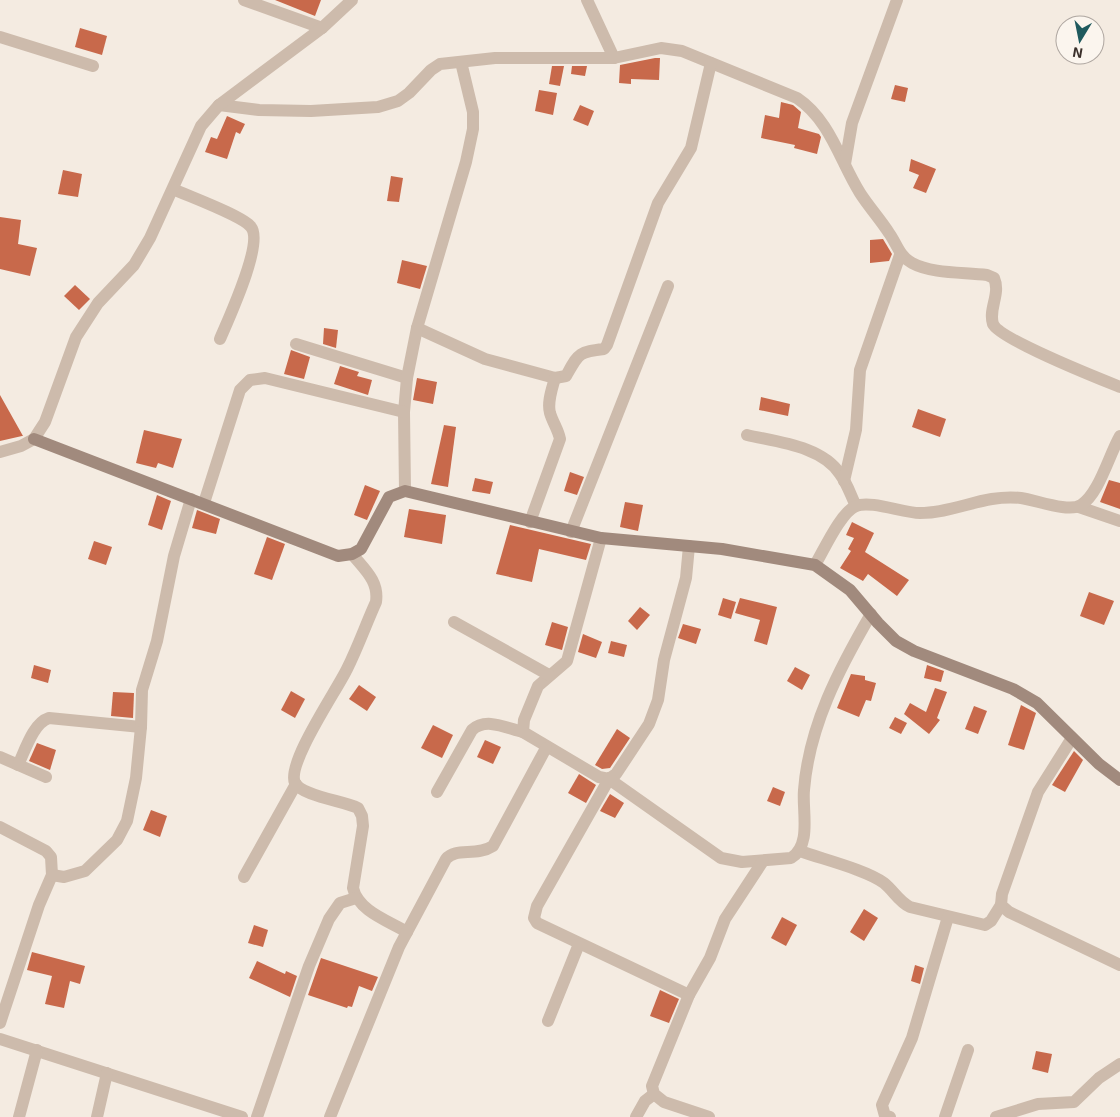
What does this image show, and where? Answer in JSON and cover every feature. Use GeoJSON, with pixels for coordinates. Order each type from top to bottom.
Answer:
{"type":"FeatureCollection","features":[{"type":"Feature","properties":{"kind":"street"},"geometry":{"type":"LineString","coordinates":[[244,0],[322,28]]}},
{"type":"Feature","properties":{"kind":"street"},"geometry":{"type":"LineString","coordinates":[[0,452],[21,446],[34,439],[45,422],[76,337],[98,303],[134,265],[150,238],[201,126],[219,105],[322,28],[352,0]]}},
{"type":"Feature","properties":{"kind":"street"},"geometry":{"type":"LineString","coordinates":[[587,0],[614,58]]}},
{"type":"Feature","properties":{"kind":"street"},"geometry":{"type":"LineString","coordinates":[[845,164],[852,123],[897,0]]}},
{"type":"Feature","properties":{"kind":"street"},"geometry":{"type":"LineString","coordinates":[[0,37],[93,66]]}},
{"type":"Feature","properties":{"kind":"street"},"geometry":{"type":"LineString","coordinates":[[219,105],[259,110],[311,111],[378,107],[398,101],[410,93],[431,70],[440,64],[495,58],[614,58],[661,48],[682,51],[797,98],[810,107],[825,126],[860,192],[890,234],[900,255],[912,263],[928,268],[987,275],[994,278],[997,284],[992,320],[999,332],[1045,356],[1120,387]]}},
{"type":"Feature","properties":{"kind":"street"},"geometry":{"type":"LineString","coordinates":[[405,491],[404,412],[407,378],[417,328],[466,162],[473,129],[473,112],[461,62]]}},
{"type":"Feature","properties":{"kind":"street"},"geometry":{"type":"LineString","coordinates":[[417,328],[485,358],[555,378],[566,376],[578,354],[585,350],[604,348],[607,345],[658,203],[691,148],[711,63]]}},
{"type":"Feature","properties":{"kind":"street"},"geometry":{"type":"LineString","coordinates":[[173,189],[240,219],[251,227],[255,236],[252,254],[220,339]]}},
{"type":"Feature","properties":{"kind":"street"},"geometry":{"type":"LineString","coordinates":[[844,482],[856,430],[860,370],[900,255]]}},
{"type":"Feature","properties":{"kind":"street"},"geometry":{"type":"LineString","coordinates":[[571,532],[668,286]]}},
{"type":"Feature","properties":{"kind":"street"},"geometry":{"type":"LineString","coordinates":[[296,344],[407,378]]}},
{"type":"Feature","properties":{"kind":"street"},"geometry":{"type":"LineString","coordinates":[[204,503],[240,390],[250,380],[265,378],[404,412]]}},
{"type":"Feature","properties":{"kind":"street"},"geometry":{"type":"LineString","coordinates":[[530,522],[560,440],[558,429],[550,414],[549,403],[555,378]]}},
{"type":"Feature","properties":{"kind":"street"},"geometry":{"type":"LineString","coordinates":[[747,435],[788,444],[817,455],[831,464],[844,482],[856,506]]}},
{"type":"Feature","properties":{"kind":"street"},"geometry":{"type":"LineString","coordinates":[[1079,507],[1090,498],[1120,436]]}},
{"type":"Feature","properties":{"kind":"street"},"geometry":{"type":"LineString","coordinates":[[34,439],[338,556],[352,554],[361,548],[389,497],[405,491],[421,493],[530,522],[600,538],[722,549],[815,565],[850,590],[896,641],[914,651],[1013,688],[1037,703],[1099,764],[1120,780]]}},
{"type":"Feature","properties":{"kind":"street"},"geometry":{"type":"LineString","coordinates":[[815,565],[846,513],[856,506],[866,505],[920,513],[940,511],[988,498],[1021,498],[1065,507],[1079,507],[1120,521]]}},
{"type":"Feature","properties":{"kind":"street"},"geometry":{"type":"LineString","coordinates":[[52,875],[64,877],[85,871],[117,840],[127,822],[141,727],[142,690],[157,641],[174,556],[191,499]]}},
{"type":"Feature","properties":{"kind":"street"},"geometry":{"type":"LineString","coordinates":[[523,732],[524,720],[538,686],[549,674],[560,669],[567,661],[600,538]]}},
{"type":"Feature","properties":{"kind":"street"},"geometry":{"type":"LineString","coordinates":[[688,995],[537,923],[534,912],[609,779],[616,774],[649,724],[658,700],[664,660],[686,578],[689,546]]}},
{"type":"Feature","properties":{"kind":"street"},"geometry":{"type":"LineString","coordinates":[[244,877],[296,784],[295,767],[306,742],[347,670],[376,602],[377,592],[374,581],[352,554]]}},
{"type":"Feature","properties":{"kind":"street"},"geometry":{"type":"LineString","coordinates":[[437,792],[472,730],[479,724],[486,722],[523,732],[546,748],[599,777],[609,779],[714,854],[742,862],[792,858],[800,851],[804,840],[804,791],[818,721],[842,665],[871,614]]}},
{"type":"Feature","properties":{"kind":"street"},"geometry":{"type":"LineString","coordinates":[[454,622],[549,674]]}},
{"type":"Feature","properties":{"kind":"street"},"geometry":{"type":"LineString","coordinates":[[18,765],[37,726],[42,720],[49,718],[141,727]]}},
{"type":"Feature","properties":{"kind":"street"},"geometry":{"type":"LineString","coordinates":[[800,851],[884,883],[900,902],[910,907],[985,925],[991,921],[1001,905],[1002,894],[1038,792],[1072,738]]}},
{"type":"Feature","properties":{"kind":"street"},"geometry":{"type":"LineString","coordinates":[[330,1117],[407,932],[450,855],[457,852],[477,853],[493,846],[546,748]]}},
{"type":"Feature","properties":{"kind":"street"},"geometry":{"type":"LineString","coordinates":[[0,757],[46,777]]}},
{"type":"Feature","properties":{"kind":"street"},"geometry":{"type":"LineString","coordinates":[[296,784],[304,790],[358,808],[362,816],[363,826],[354,888],[356,898],[364,907],[407,932]]}},
{"type":"Feature","properties":{"kind":"street"},"geometry":{"type":"LineString","coordinates":[[0,827],[46,851],[51,857],[52,875],[39,905],[0,1023]]}},
{"type":"Feature","properties":{"kind":"street"},"geometry":{"type":"LineString","coordinates":[[709,1117],[664,1102],[654,1094],[652,1086],[688,995],[710,958],[730,909],[763,861]]}},
{"type":"Feature","properties":{"kind":"street"},"geometry":{"type":"LineString","coordinates":[[257,1117],[309,966],[329,919],[340,903],[356,898]]}},
{"type":"Feature","properties":{"kind":"street"},"geometry":{"type":"LineString","coordinates":[[1001,905],[1009,912],[1120,965]]}},
{"type":"Feature","properties":{"kind":"street"},"geometry":{"type":"LineString","coordinates":[[890,1117],[885,1116],[882,1111],[882,1105],[912,1038],[948,917]]}},
{"type":"Feature","properties":{"kind":"street"},"geometry":{"type":"LineString","coordinates":[[548,1021],[579,944]]}},
{"type":"Feature","properties":{"kind":"street"},"geometry":{"type":"LineString","coordinates":[[0,1039],[108,1072],[242,1117]]}},
{"type":"Feature","properties":{"kind":"street"},"geometry":{"type":"LineString","coordinates":[[19,1117],[37,1050]]}},
{"type":"Feature","properties":{"kind":"street"},"geometry":{"type":"LineString","coordinates":[[945,1117],[968,1050]]}},
{"type":"Feature","properties":{"kind":"street"},"geometry":{"type":"LineString","coordinates":[[996,1117],[1038,1104],[1074,1102],[1099,1078],[1120,1064]]}},
{"type":"Feature","properties":{"kind":"street"},"geometry":{"type":"LineString","coordinates":[[96,1117],[108,1072]]}},
{"type":"Feature","properties":{"kind":"street"},"geometry":{"type":"LineString","coordinates":[[636,1117],[644,1101],[654,1094]]}},
{"type":"Feature","properties":{"kind":"building"},"geometry":{"type":"Polygon","coordinates":[[[275,0],[321,0],[315,16],[275,0]]]}},
{"type":"Feature","properties":{"kind":"building"},"geometry":{"type":"Polygon","coordinates":[[[80,28],[107,36],[102,55],[75,47],[80,28]]]}},
{"type":"Feature","properties":{"kind":"building"},"geometry":{"type":"Polygon","coordinates":[[[660,58],[659,80],[631,79],[631,84],[619,83],[620,65],[660,58]]]}},
{"type":"Feature","properties":{"kind":"building"},"geometry":{"type":"Polygon","coordinates":[[[552,66],[564,66],[560,86],[549,84],[552,66]]]}},
{"type":"Feature","properties":{"kind":"building"},"geometry":{"type":"Polygon","coordinates":[[[572,66],[587,66],[585,76],[571,74],[572,66]]]}},
{"type":"Feature","properties":{"kind":"building"},"geometry":{"type":"Polygon","coordinates":[[[895,85],[908,88],[905,102],[891,99],[895,85]]]}},
{"type":"Feature","properties":{"kind":"building"},"geometry":{"type":"Polygon","coordinates":[[[539,90],[557,93],[553,115],[535,111],[539,90]]]}},
{"type":"Feature","properties":{"kind":"building"},"geometry":{"type":"Polygon","coordinates":[[[781,102],[793,105],[801,112],[798,128],[819,134],[821,137],[817,154],[794,148],[795,145],[761,138],[765,115],[779,118],[781,102]]]}},
{"type":"Feature","properties":{"kind":"building"},"geometry":{"type":"Polygon","coordinates":[[[580,105],[594,111],[588,126],[573,120],[580,105]]]}},
{"type":"Feature","properties":{"kind":"building"},"geometry":{"type":"Polygon","coordinates":[[[227,116],[245,124],[240,134],[236,132],[227,159],[205,152],[211,137],[217,139],[227,116]]]}},
{"type":"Feature","properties":{"kind":"building"},"geometry":{"type":"Polygon","coordinates":[[[911,159],[936,169],[926,193],[913,188],[919,175],[909,171],[911,159]]]}},
{"type":"Feature","properties":{"kind":"building"},"geometry":{"type":"Polygon","coordinates":[[[63,170],[82,174],[78,197],[58,194],[63,170]]]}},
{"type":"Feature","properties":{"kind":"building"},"geometry":{"type":"Polygon","coordinates":[[[391,176],[403,178],[399,202],[387,201],[391,176]]]}},
{"type":"Feature","properties":{"kind":"building"},"geometry":{"type":"Polygon","coordinates":[[[0,217],[21,220],[18,244],[37,248],[30,276],[0,269],[0,217]]]}},
{"type":"Feature","properties":{"kind":"building"},"geometry":{"type":"Polygon","coordinates":[[[883,239],[892,254],[889,261],[870,263],[870,240],[883,239]]]}},
{"type":"Feature","properties":{"kind":"building"},"geometry":{"type":"Polygon","coordinates":[[[402,260],[427,266],[420,289],[397,283],[402,260]]]}},
{"type":"Feature","properties":{"kind":"building"},"geometry":{"type":"Polygon","coordinates":[[[75,285],[90,299],[79,310],[64,296],[75,285]]]}},
{"type":"Feature","properties":{"kind":"building"},"geometry":{"type":"Polygon","coordinates":[[[324,328],[338,330],[336,348],[323,344],[324,328]]]}},
{"type":"Feature","properties":{"kind":"building"},"geometry":{"type":"Polygon","coordinates":[[[291,350],[310,357],[304,379],[284,374],[291,350]]]}},
{"type":"Feature","properties":{"kind":"building"},"geometry":{"type":"Polygon","coordinates":[[[340,366],[359,372],[357,376],[372,380],[368,395],[334,384],[340,366]]]}},
{"type":"Feature","properties":{"kind":"building"},"geometry":{"type":"Polygon","coordinates":[[[417,378],[437,382],[433,404],[413,400],[417,378]]]}},
{"type":"Feature","properties":{"kind":"building"},"geometry":{"type":"Polygon","coordinates":[[[0,395],[23,436],[0,441],[0,395]]]}},
{"type":"Feature","properties":{"kind":"building"},"geometry":{"type":"Polygon","coordinates":[[[761,397],[790,404],[788,416],[759,410],[761,397]]]}},
{"type":"Feature","properties":{"kind":"building"},"geometry":{"type":"Polygon","coordinates":[[[918,409],[946,419],[940,437],[912,427],[918,409]]]}},
{"type":"Feature","properties":{"kind":"building"},"geometry":{"type":"Polygon","coordinates":[[[444,425],[456,427],[448,487],[431,484],[444,425]]]}},
{"type":"Feature","properties":{"kind":"building"},"geometry":{"type":"Polygon","coordinates":[[[144,430],[182,439],[173,468],[158,463],[156,468],[136,463],[144,430]]]}},
{"type":"Feature","properties":{"kind":"building"},"geometry":{"type":"Polygon","coordinates":[[[570,472],[584,477],[577,495],[564,491],[570,472]]]}},
{"type":"Feature","properties":{"kind":"building"},"geometry":{"type":"Polygon","coordinates":[[[475,478],[493,482],[490,494],[472,491],[475,478]]]}},
{"type":"Feature","properties":{"kind":"building"},"geometry":{"type":"Polygon","coordinates":[[[1109,480],[1120,483],[1120,509],[1100,502],[1109,480]]]}},
{"type":"Feature","properties":{"kind":"building"},"geometry":{"type":"Polygon","coordinates":[[[365,485],[380,491],[367,520],[354,515],[365,485]]]}},
{"type":"Feature","properties":{"kind":"building"},"geometry":{"type":"Polygon","coordinates":[[[157,495],[171,501],[162,530],[148,525],[157,495]]]}},
{"type":"Feature","properties":{"kind":"building"},"geometry":{"type":"Polygon","coordinates":[[[625,502],[643,505],[638,531],[620,527],[625,502]]]}},
{"type":"Feature","properties":{"kind":"building"},"geometry":{"type":"Polygon","coordinates":[[[409,509],[446,515],[442,544],[404,537],[409,509]]]}},
{"type":"Feature","properties":{"kind":"building"},"geometry":{"type":"Polygon","coordinates":[[[197,510],[220,519],[216,534],[192,528],[197,510]]]}},
{"type":"Feature","properties":{"kind":"building"},"geometry":{"type":"Polygon","coordinates":[[[852,522],[874,533],[865,552],[909,580],[897,596],[868,574],[863,581],[840,568],[851,551],[848,549],[854,538],[846,535],[852,522]]]}},
{"type":"Feature","properties":{"kind":"building"},"geometry":{"type":"Polygon","coordinates":[[[510,525],[591,544],[586,560],[539,549],[532,582],[496,574],[510,525]]]}},
{"type":"Feature","properties":{"kind":"building"},"geometry":{"type":"Polygon","coordinates":[[[267,537],[285,544],[272,580],[254,574],[267,537]]]}},
{"type":"Feature","properties":{"kind":"building"},"geometry":{"type":"Polygon","coordinates":[[[94,541],[112,547],[106,565],[88,559],[94,541]]]}},
{"type":"Feature","properties":{"kind":"building"},"geometry":{"type":"Polygon","coordinates":[[[1089,592],[1114,601],[1104,625],[1080,616],[1089,592]]]}},
{"type":"Feature","properties":{"kind":"building"},"geometry":{"type":"Polygon","coordinates":[[[723,598],[736,602],[731,619],[718,615],[723,598]]]}},
{"type":"Feature","properties":{"kind":"building"},"geometry":{"type":"Polygon","coordinates":[[[740,598],[777,607],[767,645],[754,641],[760,620],[735,613],[740,598]]]}},
{"type":"Feature","properties":{"kind":"building"},"geometry":{"type":"Polygon","coordinates":[[[640,607],[650,615],[637,630],[628,621],[640,607]]]}},
{"type":"Feature","properties":{"kind":"building"},"geometry":{"type":"Polygon","coordinates":[[[552,622],[568,627],[562,650],[545,645],[552,622]]]}},
{"type":"Feature","properties":{"kind":"building"},"geometry":{"type":"Polygon","coordinates":[[[683,624],[701,629],[696,644],[678,638],[683,624]]]}},
{"type":"Feature","properties":{"kind":"building"},"geometry":{"type":"Polygon","coordinates":[[[583,634],[602,642],[596,658],[578,652],[583,634]]]}},
{"type":"Feature","properties":{"kind":"building"},"geometry":{"type":"Polygon","coordinates":[[[611,641],[627,645],[624,657],[608,653],[611,641]]]}},
{"type":"Feature","properties":{"kind":"building"},"geometry":{"type":"Polygon","coordinates":[[[34,665],[51,670],[48,683],[31,678],[34,665]]]}},
{"type":"Feature","properties":{"kind":"building"},"geometry":{"type":"Polygon","coordinates":[[[927,665],[944,671],[941,682],[924,678],[927,665]]]}},
{"type":"Feature","properties":{"kind":"building"},"geometry":{"type":"Polygon","coordinates":[[[795,667],[810,675],[802,690],[787,681],[795,667]]]}},
{"type":"Feature","properties":{"kind":"building"},"geometry":{"type":"Polygon","coordinates":[[[851,674],[865,676],[865,680],[876,683],[871,701],[866,700],[859,717],[837,708],[851,674]]]}},
{"type":"Feature","properties":{"kind":"building"},"geometry":{"type":"Polygon","coordinates":[[[359,685],[376,697],[367,711],[349,699],[359,685]]]}},
{"type":"Feature","properties":{"kind":"building"},"geometry":{"type":"Polygon","coordinates":[[[935,688],[947,692],[937,718],[940,720],[929,734],[904,714],[910,703],[926,712],[935,688]]]}},
{"type":"Feature","properties":{"kind":"building"},"geometry":{"type":"Polygon","coordinates":[[[291,691],[305,699],[295,718],[281,710],[291,691]]]}},
{"type":"Feature","properties":{"kind":"building"},"geometry":{"type":"Polygon","coordinates":[[[113,692],[134,693],[133,718],[111,716],[113,692]]]}},
{"type":"Feature","properties":{"kind":"building"},"geometry":{"type":"Polygon","coordinates":[[[1021,705],[1036,713],[1024,750],[1008,745],[1021,705]]]}},
{"type":"Feature","properties":{"kind":"building"},"geometry":{"type":"Polygon","coordinates":[[[974,706],[987,711],[978,734],[965,729],[974,706]]]}},
{"type":"Feature","properties":{"kind":"building"},"geometry":{"type":"Polygon","coordinates":[[[895,717],[907,723],[901,734],[889,728],[895,717]]]}},
{"type":"Feature","properties":{"kind":"building"},"geometry":{"type":"Polygon","coordinates":[[[433,725],[453,735],[442,758],[421,748],[433,725]]]}},
{"type":"Feature","properties":{"kind":"building"},"geometry":{"type":"Polygon","coordinates":[[[617,729],[630,738],[610,768],[602,769],[595,765],[617,729]]]}},
{"type":"Feature","properties":{"kind":"building"},"geometry":{"type":"Polygon","coordinates":[[[485,740],[501,747],[493,764],[477,757],[485,740]]]}},
{"type":"Feature","properties":{"kind":"building"},"geometry":{"type":"Polygon","coordinates":[[[37,743],[56,750],[50,770],[29,761],[37,743]]]}},
{"type":"Feature","properties":{"kind":"building"},"geometry":{"type":"Polygon","coordinates":[[[1074,751],[1083,760],[1065,792],[1052,785],[1074,751]]]}},
{"type":"Feature","properties":{"kind":"building"},"geometry":{"type":"Polygon","coordinates":[[[579,774],[596,785],[586,803],[568,793],[579,774]]]}},
{"type":"Feature","properties":{"kind":"building"},"geometry":{"type":"Polygon","coordinates":[[[773,787],[785,792],[780,806],[767,801],[773,787]]]}},
{"type":"Feature","properties":{"kind":"building"},"geometry":{"type":"Polygon","coordinates":[[[610,794],[624,803],[615,818],[600,811],[610,794]]]}},
{"type":"Feature","properties":{"kind":"building"},"geometry":{"type":"Polygon","coordinates":[[[151,810],[167,816],[160,837],[143,830],[151,810]]]}},
{"type":"Feature","properties":{"kind":"building"},"geometry":{"type":"Polygon","coordinates":[[[864,909],[878,918],[864,941],[850,932],[864,909]]]}},
{"type":"Feature","properties":{"kind":"building"},"geometry":{"type":"Polygon","coordinates":[[[782,917],[797,925],[786,946],[771,938],[782,917]]]}},
{"type":"Feature","properties":{"kind":"building"},"geometry":{"type":"Polygon","coordinates":[[[254,925],[268,930],[263,947],[248,943],[254,925]]]}},
{"type":"Feature","properties":{"kind":"building"},"geometry":{"type":"Polygon","coordinates":[[[32,952],[85,966],[80,984],[70,981],[64,1008],[45,1004],[52,976],[27,970],[32,952]]]}},
{"type":"Feature","properties":{"kind":"building"},"geometry":{"type":"Polygon","coordinates":[[[321,958],[378,977],[372,991],[359,986],[352,1007],[348,1006],[347,1008],[308,995],[321,958]]]}},
{"type":"Feature","properties":{"kind":"building"},"geometry":{"type":"Polygon","coordinates":[[[257,961],[285,974],[286,971],[297,976],[290,997],[249,978],[257,961]]]}},
{"type":"Feature","properties":{"kind":"building"},"geometry":{"type":"Polygon","coordinates":[[[915,965],[924,968],[920,984],[911,981],[915,965]]]}},
{"type":"Feature","properties":{"kind":"building"},"geometry":{"type":"Polygon","coordinates":[[[660,990],[679,999],[669,1023],[650,1016],[660,990]]]}},
{"type":"Feature","properties":{"kind":"building"},"geometry":{"type":"Polygon","coordinates":[[[1036,1051],[1052,1054],[1048,1073],[1032,1069],[1036,1051]]]}}]}
